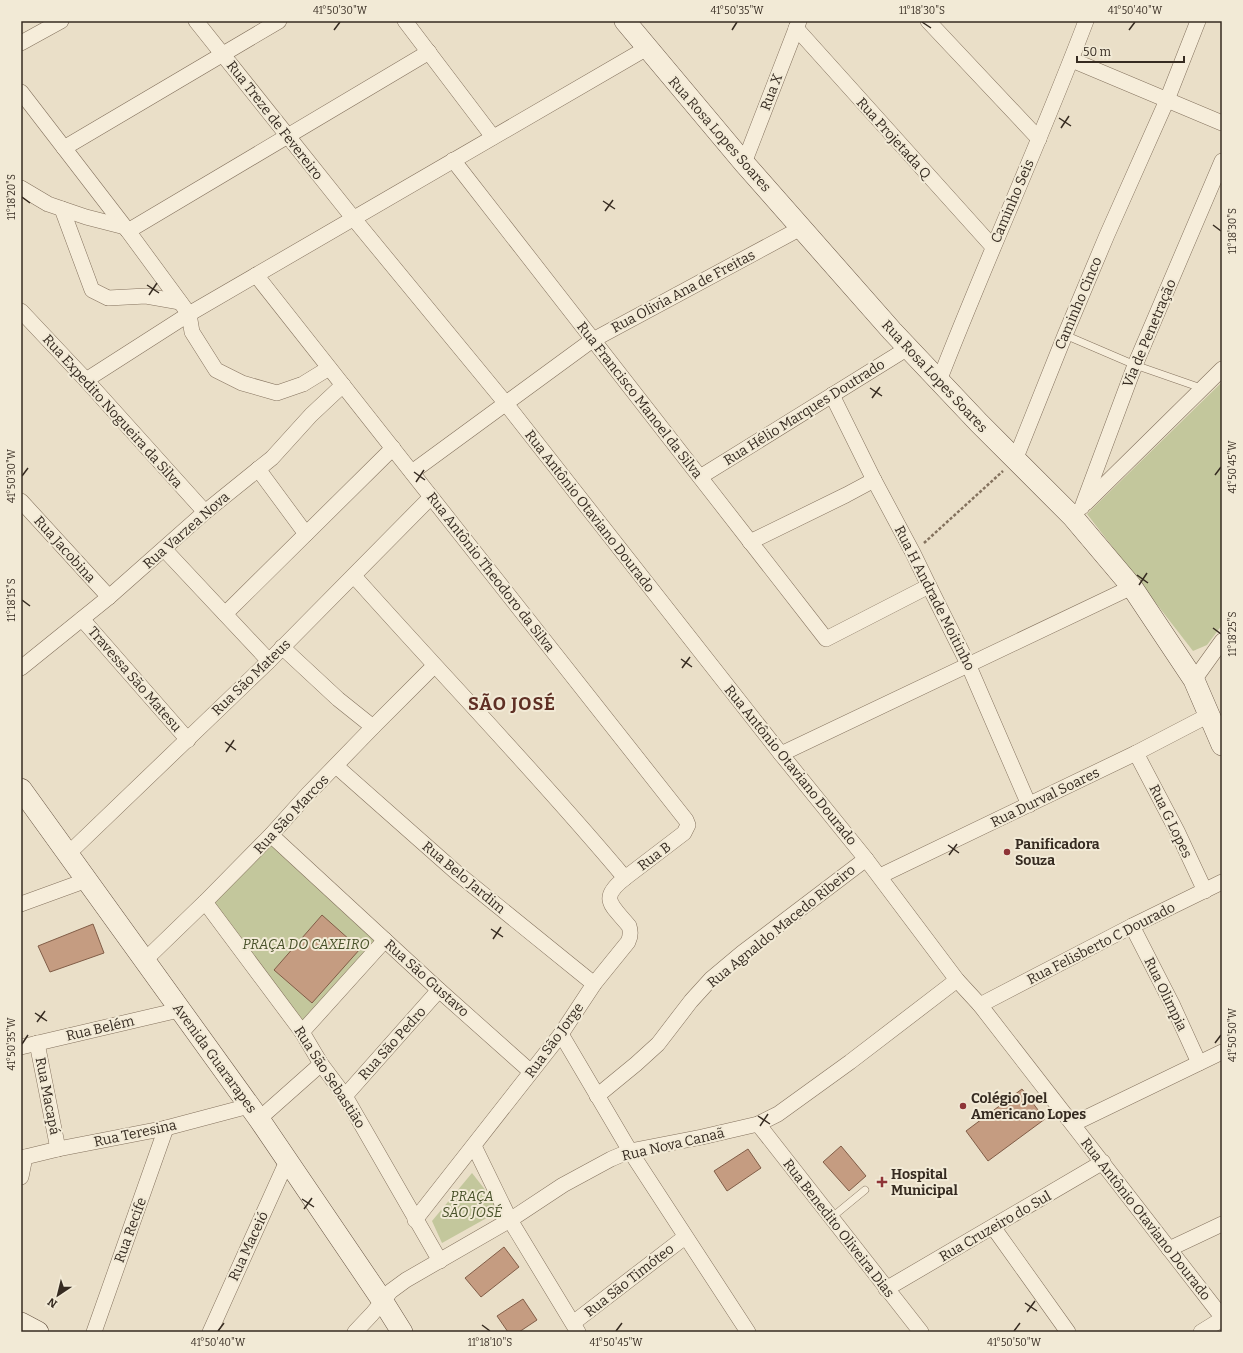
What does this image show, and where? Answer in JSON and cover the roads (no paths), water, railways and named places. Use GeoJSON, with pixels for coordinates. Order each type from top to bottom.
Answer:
{"type":"FeatureCollection","features":[{"type":"Feature","properties":{"kind":"street"},"geometry":{"type":"LineString","coordinates":[[21,43],[61,21]]}},
{"type":"Feature","properties":{"kind":"street","name":"Rua Treze de Fevereiro"},"geometry":{"type":"LineString","coordinates":[[196,21],[354,219]]}},
{"type":"Feature","properties":{"kind":"street"},"geometry":{"type":"LineString","coordinates":[[64,148],[278,21]]}},
{"type":"Feature","properties":{"kind":"street"},"geometry":{"type":"LineString","coordinates":[[405,21],[493,137]]}},
{"type":"Feature","properties":{"kind":"street"},"geometry":{"type":"LineString","coordinates":[[928,21],[1039,139]]}},
{"type":"Feature","properties":{"kind":"street","name":"Caminho Seis"},"geometry":{"type":"LineString","coordinates":[[939,381],[993,247],[1072,60],[1086,21]]}},
{"type":"Feature","properties":{"kind":"street","name":"Caminho Cinco"},"geometry":{"type":"LineString","coordinates":[[1015,460],[1065,335],[1107,235],[1167,100],[1198,21]]}},
{"type":"Feature","properties":{"kind":"street","name":"Rua Rosa Lopes Soares"},"geometry":{"type":"LineString","coordinates":[[627,22],[647,48],[744,163],[908,348],[1015,460],[1077,512],[1132,587],[1194,680],[1222,745]]}},
{"type":"Feature","properties":{"kind":"street","name":"Rua X"},"geometry":{"type":"LineString","coordinates":[[744,163],[798,25]]}},
{"type":"Feature","properties":{"kind":"street","name":"Rua Projetada Q"},"geometry":{"type":"LineString","coordinates":[[798,25],[993,247]]}},
{"type":"Feature","properties":{"kind":"street"},"geometry":{"type":"LineString","coordinates":[[86,380],[184,308],[256,275],[647,48]]}},
{"type":"Feature","properties":{"kind":"street"},"geometry":{"type":"LineString","coordinates":[[21,188],[48,204],[126,229],[288,136],[429,52]]}},
{"type":"Feature","properties":{"kind":"street"},"geometry":{"type":"LineString","coordinates":[[1072,60],[1222,124]]}},
{"type":"Feature","properties":{"kind":"street"},"geometry":{"type":"LineString","coordinates":[[21,92],[126,229],[184,308],[192,332],[216,370],[242,384],[276,393],[303,384],[329,368]]}},
{"type":"Feature","properties":{"kind":"street","name":"Rua Francisco Manoel da Silva"},"geometry":{"type":"LineString","coordinates":[[453,160],[826,639],[929,586]]}},
{"type":"Feature","properties":{"kind":"street","name":"Via de Penetração"},"geometry":{"type":"LineString","coordinates":[[1077,512],[1135,365],[1222,161]]}},
{"type":"Feature","properties":{"kind":"street"},"geometry":{"type":"LineString","coordinates":[[62,209],[92,290],[108,298],[146,296],[184,308]]}},
{"type":"Feature","properties":{"kind":"street","name":"Rua Antônio Otaviano Dourado"},"geometry":{"type":"LineString","coordinates":[[354,219],[506,403],[781,754],[880,876],[957,980],[980,1005],[1103,1162],[1222,1318]]}},
{"type":"Feature","properties":{"kind":"street","name":"Rua Olivia Ana de Freitas"},"geometry":{"type":"LineString","coordinates":[[412,472],[593,340],[801,228]]}},
{"type":"Feature","properties":{"kind":"street","name":"Rua Antônio Theodoro da Silva"},"geometry":{"type":"LineString","coordinates":[[256,275],[686,820],[688,825],[684,833]]}},
{"type":"Feature","properties":{"kind":"street","name":"Rua Expedito Nogueira da Silva"},"geometry":{"type":"LineString","coordinates":[[21,311],[86,380],[205,512]]}},
{"type":"Feature","properties":{"kind":"street","name":"Rua Hélio Marques Doutrado"},"geometry":{"type":"LineString","coordinates":[[700,477],[908,348]]}},
{"type":"Feature","properties":{"kind":"street"},"geometry":{"type":"LineString","coordinates":[[1077,512],[1204,389],[1222,369]]}},
{"type":"Feature","properties":{"kind":"street","name":"Rua Varzea Nova"},"geometry":{"type":"LineString","coordinates":[[21,668],[109,597],[205,512],[272,458],[311,416],[343,385]]}},
{"type":"Feature","properties":{"kind":"street","name":"Rua H Andrade Moitinho"},"geometry":{"type":"LineString","coordinates":[[832,395],[968,664],[1029,805]]}},
{"type":"Feature","properties":{"kind":"street"},"geometry":{"type":"LineString","coordinates":[[225,614],[393,448]]}},
{"type":"Feature","properties":{"kind":"street"},"geometry":{"type":"LineString","coordinates":[[258,470],[306,534]]}},
{"type":"Feature","properties":{"kind":"street"},"geometry":{"type":"LineString","coordinates":[[750,542],[874,480]]}},
{"type":"Feature","properties":{"kind":"street","name":"Rua São Mateus"},"geometry":{"type":"LineString","coordinates":[[68,854],[269,661],[431,497]]}},
{"type":"Feature","properties":{"kind":"street","name":"Rua Jacobina"},"geometry":{"type":"LineString","coordinates":[[21,501],[109,597]]}},
{"type":"Feature","properties":{"kind":"street"},"geometry":{"type":"LineString","coordinates":[[164,549],[269,661]]}},
{"type":"Feature","properties":{"kind":"street"},"geometry":{"type":"LineString","coordinates":[[354,576],[434,666],[519,757],[625,878]]}},
{"type":"Feature","properties":{"kind":"street"},"geometry":{"type":"LineString","coordinates":[[781,754],[1132,587]]}},
{"type":"Feature","properties":{"kind":"street","name":"Travessa São Matesu"},"geometry":{"type":"LineString","coordinates":[[82,619],[188,740]]}},
{"type":"Feature","properties":{"kind":"street"},"geometry":{"type":"LineString","coordinates":[[1194,680],[1222,642]]}},
{"type":"Feature","properties":{"kind":"street"},"geometry":{"type":"LineString","coordinates":[[282,647],[338,699],[373,727]]}},
{"type":"Feature","properties":{"kind":"street","name":"Rua São Marcos"},"geometry":{"type":"LineString","coordinates":[[145,960],[271,835],[307,795],[434,666]]}},
{"type":"Feature","properties":{"kind":"street","name":"Rua Durval Soares"},"geometry":{"type":"LineString","coordinates":[[880,876],[1136,753],[1209,715]]}},
{"type":"Feature","properties":{"kind":"street","name":"Rua G Lopes"},"geometry":{"type":"LineString","coordinates":[[1136,753],[1177,831],[1205,891]]}},
{"type":"Feature","properties":{"kind":"street","name":"Rua Belo Jardim"},"geometry":{"type":"LineString","coordinates":[[336,766],[457,872],[594,984]]}},
{"type":"Feature","properties":{"kind":"street","name":"Avenida Guararapes"},"geometry":{"type":"LineString","coordinates":[[21,789],[254,1112],[382,1300],[402,1332]]}},
{"type":"Feature","properties":{"kind":"street","name":"Rua B"},"geometry":{"type":"LineString","coordinates":[[625,878],[684,833]]}},
{"type":"Feature","properties":{"kind":"street","name":"Rua São Gustavo"},"geometry":{"type":"LineString","coordinates":[[271,835],[439,990],[531,1072]]}},
{"type":"Feature","properties":{"kind":"street","name":"Rua Agnaldo Macedo Ribeiro"},"geometry":{"type":"LineString","coordinates":[[597,1096],[658,1044],[691,1001],[711,979],[866,859]]}},
{"type":"Feature","properties":{"kind":"street","name":"Rua São Jorge"},"geometry":{"type":"LineString","coordinates":[[415,1220],[561,1034],[594,984],[628,942],[631,935],[629,926],[611,904],[609,896],[615,886],[625,878]]}},
{"type":"Feature","properties":{"kind":"street"},"geometry":{"type":"LineString","coordinates":[[21,904],[87,880]]}},
{"type":"Feature","properties":{"kind":"street","name":"Rua Felisberto C Dourado"},"geometry":{"type":"LineString","coordinates":[[980,1005],[1132,926],[1222,882]]}},
{"type":"Feature","properties":{"kind":"street","name":"Rua São Sebastião"},"geometry":{"type":"LineString","coordinates":[[205,902],[302,1032],[321,1064],[345,1096],[415,1220],[440,1261]]}},
{"type":"Feature","properties":{"kind":"street","name":"Rua Olimpia"},"geometry":{"type":"LineString","coordinates":[[1132,926],[1173,1006],[1199,1063]]}},
{"type":"Feature","properties":{"kind":"street"},"geometry":{"type":"LineString","coordinates":[[302,1032],[385,940]]}},
{"type":"Feature","properties":{"kind":"street","name":"Rua Nova Canaã"},"geometry":{"type":"LineString","coordinates":[[355,1332],[372,1314],[382,1300],[406,1280],[510,1220],[563,1185],[610,1159],[630,1152],[758,1124],[778,1114],[850,1062],[957,980]]}},
{"type":"Feature","properties":{"kind":"street","name":"Rua São Pedro"},"geometry":{"type":"LineString","coordinates":[[345,1096],[439,990]]}},
{"type":"Feature","properties":{"kind":"street","name":"Rua Belém"},"geometry":{"type":"LineString","coordinates":[[21,1047],[179,1010]]}},
{"type":"Feature","properties":{"kind":"street"},"geometry":{"type":"LineString","coordinates":[[561,1034],[630,1152],[748,1332]]}},
{"type":"Feature","properties":{"kind":"street","name":"Rua Macapá"},"geometry":{"type":"LineString","coordinates":[[37,1043],[58,1149]]}},
{"type":"Feature","properties":{"kind":"street"},"geometry":{"type":"LineString","coordinates":[[1073,1124],[1222,1052]]}},
{"type":"Feature","properties":{"kind":"street"},"geometry":{"type":"LineString","coordinates":[[254,1112],[321,1064]]}},
{"type":"Feature","properties":{"kind":"street","name":"Rua Teresina"},"geometry":{"type":"LineString","coordinates":[[23,1158],[58,1149],[254,1112]]}},
{"type":"Feature","properties":{"kind":"street","name":"Rua Benedito Oliveira Dias"},"geometry":{"type":"LineString","coordinates":[[758,1124],[921,1332]]}},
{"type":"Feature","properties":{"kind":"street","name":"Rua Recife"},"geometry":{"type":"LineString","coordinates":[[94,1332],[166,1128]]}},
{"type":"Feature","properties":{"kind":"street"},"geometry":{"type":"LineString","coordinates":[[474,1146],[510,1220],[576,1328]]}},
{"type":"Feature","properties":{"kind":"street"},"geometry":{"type":"LineString","coordinates":[[21,1177],[23,1158]]}},
{"type":"Feature","properties":{"kind":"street","name":"Rua Maceió"},"geometry":{"type":"LineString","coordinates":[[210,1332],[287,1161]]}},
{"type":"Feature","properties":{"kind":"street","name":"Rua Cruzeiro do Sul"},"geometry":{"type":"LineString","coordinates":[[886,1289],[1103,1162]]}},
{"type":"Feature","properties":{"kind":"street"},"geometry":{"type":"LineString","coordinates":[[1169,1249],[1222,1224]]}},
{"type":"Feature","properties":{"kind":"street"},"geometry":{"type":"LineString","coordinates":[[993,1227],[1068,1332]]}},
{"type":"Feature","properties":{"kind":"street","name":"Rua São Timóteo"},"geometry":{"type":"LineString","coordinates":[[576,1328],[685,1237]]}},
{"type":"Feature","properties":{"kind":"street"},"geometry":{"type":"LineString","coordinates":[[1201,1332],[1222,1318]]}},
{"type":"Feature","properties":{"kind":"street"},"geometry":{"type":"LineString","coordinates":[[21,1323],[38,1332]]}},
{"type":"Feature","properties":{"kind":"lane"},"geometry":{"type":"LineString","coordinates":[[1065,335],[1135,365],[1204,389]]}},
{"type":"Feature","properties":{"kind":"lane"},"geometry":{"type":"LineString","coordinates":[[831,1218],[865,1190]]}},
{"type":"Feature","properties":{"kind":"place","name":"Panificadora Souza"},"geometry":{"type":"Point","coordinates":[1007,852]}},
{"type":"Feature","properties":{"kind":"place","name":"Colégio Joel Americano Lopes"},"geometry":{"type":"Point","coordinates":[963,1106]}},
{"type":"Feature","properties":{"kind":"place","name":"Hospital Municipal"},"geometry":{"type":"Point","coordinates":[882,1182]}},
{"type":"Feature","properties":{"kind":"district","name":"SÃO JOSÉ"},"geometry":{"type":"Point","coordinates":[512,704]}},
{"type":"Feature","properties":{"kind":"park label","name":"PRAÇA DO CAXEIRO"},"geometry":{"type":"Point","coordinates":[306,944]}},
{"type":"Feature","properties":{"kind":"park label","name":"PRAÇA SÃO JOSÉ"},"geometry":{"type":"Point","coordinates":[472,1204]}}]}
